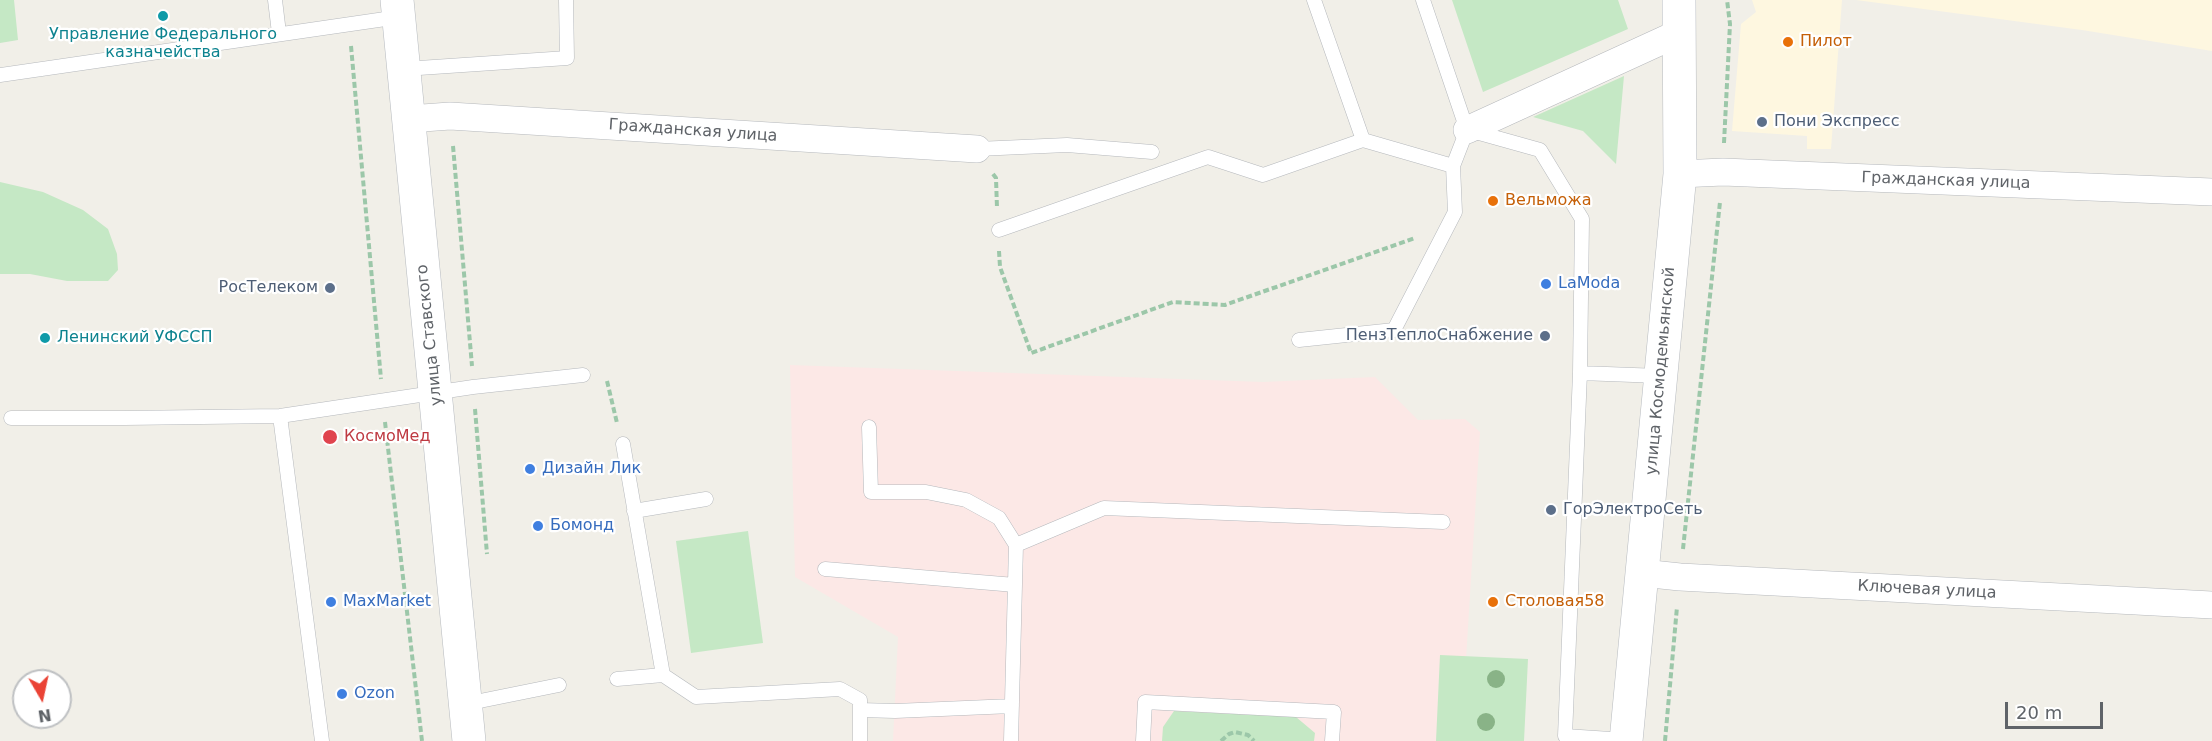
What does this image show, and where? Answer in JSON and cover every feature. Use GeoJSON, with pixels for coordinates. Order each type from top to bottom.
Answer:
{"type":"FeatureCollection","features":[{"type":"Feature","properties":{"kind":"main road","name":"улица Космодемьянской"},"geometry":{"type":"LineString","coordinates":[[1626,741],[1680,174],[1679,0]]}},
{"type":"Feature","properties":{"kind":"main road","name":"улица Ставского"},"geometry":{"type":"LineString","coordinates":[[398,9],[469,741]]}},
{"type":"Feature","properties":{"kind":"street"},"geometry":{"type":"LineString","coordinates":[[1467,130],[1679,33]]}},
{"type":"Feature","properties":{"kind":"street","name":"Гражданская улица"},"geometry":{"type":"LineString","coordinates":[[409,118],[450,116],[977,149]]}},
{"type":"Feature","properties":{"kind":"street","name":"Гражданская улица"},"geometry":{"type":"LineString","coordinates":[[1680,174],[1723,172],[2212,192]]}},
{"type":"Feature","properties":{"kind":"street","name":"Ключевая улица"},"geometry":{"type":"LineString","coordinates":[[1642,573],[1680,577],[2212,605]]}},
{"type":"Feature","properties":{"kind":"lane"},"geometry":{"type":"LineString","coordinates":[[274,0],[279,33]]}},
{"type":"Feature","properties":{"kind":"lane"},"geometry":{"type":"LineString","coordinates":[[404,69],[567,58],[566,0]]}},
{"type":"Feature","properties":{"kind":"lane"},"geometry":{"type":"LineString","coordinates":[[1314,0],[1363,140]]}},
{"type":"Feature","properties":{"kind":"lane"},"geometry":{"type":"LineString","coordinates":[[1299,340],[1394,330],[1455,212],[1453,166],[1467,130],[1423,0]]}},
{"type":"Feature","properties":{"kind":"lane"},"geometry":{"type":"LineString","coordinates":[[0,75],[349,23],[398,9]]}},
{"type":"Feature","properties":{"kind":"lane"},"geometry":{"type":"LineString","coordinates":[[1467,130],[1540,150],[1582,219],[1580,374],[1565,736],[1626,741]]}},
{"type":"Feature","properties":{"kind":"lane"},"geometry":{"type":"LineString","coordinates":[[999,230],[1208,157],[1263,175],[1363,140],[1453,166]]}},
{"type":"Feature","properties":{"kind":"lane"},"geometry":{"type":"LineString","coordinates":[[977,149],[1067,145],[1152,152]]}},
{"type":"Feature","properties":{"kind":"lane"},"geometry":{"type":"LineString","coordinates":[[1580,374],[1660,376]]}},
{"type":"Feature","properties":{"kind":"lane"},"geometry":{"type":"LineString","coordinates":[[11,418],[280,416],[435,393],[584,375]]}},
{"type":"Feature","properties":{"kind":"lane"},"geometry":{"type":"LineString","coordinates":[[280,416],[322,741]]}},
{"type":"Feature","properties":{"kind":"lane"},"geometry":{"type":"LineString","coordinates":[[869,427],[871,492],[926,492],[966,500],[999,518],[1016,545],[1011,741]]}},
{"type":"Feature","properties":{"kind":"lane"},"geometry":{"type":"LineString","coordinates":[[622,444],[663,675]]}},
{"type":"Feature","properties":{"kind":"lane"},"geometry":{"type":"LineString","coordinates":[[634,511],[706,499]]}},
{"type":"Feature","properties":{"kind":"lane"},"geometry":{"type":"LineString","coordinates":[[1016,545],[1104,508],[1443,522]]}},
{"type":"Feature","properties":{"kind":"lane"},"geometry":{"type":"LineString","coordinates":[[825,569],[1015,585]]}},
{"type":"Feature","properties":{"kind":"lane"},"geometry":{"type":"LineString","coordinates":[[617,680],[663,675],[696,697],[840,689],[860,700],[861,741]]}},
{"type":"Feature","properties":{"kind":"lane"},"geometry":{"type":"LineString","coordinates":[[465,704],[559,685]]}},
{"type":"Feature","properties":{"kind":"lane"},"geometry":{"type":"LineString","coordinates":[[1143,741],[1145,702],[1334,712],[1332,741]]}},
{"type":"Feature","properties":{"kind":"lane"},"geometry":{"type":"LineString","coordinates":[[860,710],[895,711],[1012,706]]}},
{"type":"Feature","properties":{"kind":"path"},"geometry":{"type":"LineString","coordinates":[[1665,741],[1723,172],[1730,24],[1727,0]]}},
{"type":"Feature","properties":{"kind":"path"},"geometry":{"type":"LineString","coordinates":[[349,23],[383,401],[422,741]]}},
{"type":"Feature","properties":{"kind":"path"},"geometry":{"type":"LineString","coordinates":[[977,149],[996,178],[1000,267],[1031,353],[1173,302],[1225,305],[1416,238],[1421,229]]}},
{"type":"Feature","properties":{"kind":"path"},"geometry":{"type":"LineString","coordinates":[[584,375],[606,376],[622,444]]}},
{"type":"Feature","properties":{"kind":"path"},"geometry":{"type":"LineString","coordinates":[[1221,741],[1229,734],[1242,732],[1254,741]]}},
{"type":"Feature","properties":{"kind":"shaded area"},"geometry":{"type":"Polygon","coordinates":[[[1752,0],[1842,0],[1831,149],[1807,149],[1807,136],[1732,131],[1741,24],[1756,12],[1752,0]]]}},
{"type":"Feature","properties":{"kind":"shaded area"},"geometry":{"type":"Polygon","coordinates":[[[1856,0],[2212,0],[2212,51],[2082,30],[1856,0]]]}},
{"type":"Feature","properties":{"kind":"shaded area"},"geometry":{"type":"Polygon","coordinates":[[[790,365],[1263,382],[1375,377],[1418,420],[1465,419],[1480,432],[1461,741],[893,741],[898,637],[795,577],[790,365]]]}},
{"type":"Feature","properties":{"kind":"green space"},"geometry":{"type":"Polygon","coordinates":[[[0,0],[14,0],[18,40],[0,43],[0,0]]]}},
{"type":"Feature","properties":{"kind":"green space"},"geometry":{"type":"Polygon","coordinates":[[[1452,0],[1618,0],[1628,29],[1483,92],[1452,0]]]}},
{"type":"Feature","properties":{"kind":"green space"},"geometry":{"type":"Polygon","coordinates":[[[1624,76],[1616,164],[1583,131],[1533,117],[1624,76]]]}},
{"type":"Feature","properties":{"kind":"green space"},"geometry":{"type":"Polygon","coordinates":[[[0,182],[43,192],[83,210],[108,229],[117,254],[118,270],[108,281],[67,281],[30,274],[0,274],[0,182]]]}},
{"type":"Feature","properties":{"kind":"green space"},"geometry":{"type":"Polygon","coordinates":[[[748,531],[763,643],[691,653],[676,541],[748,531]]]}},
{"type":"Feature","properties":{"kind":"green space"},"geometry":{"type":"Polygon","coordinates":[[[1440,655],[1528,659],[1524,741],[1436,741],[1440,655]]]}},
{"type":"Feature","properties":{"kind":"green space"},"geometry":{"type":"Polygon","coordinates":[[[1174,711],[1296,717],[1315,733],[1314,741],[1162,741],[1163,727],[1174,711]]]}},
{"type":"Feature","properties":{"kind":"place","name":"Управление Федерального казначейства"},"geometry":{"type":"Point","coordinates":[163,16]}},
{"type":"Feature","properties":{"kind":"place","name":"Пилот"},"geometry":{"type":"Point","coordinates":[1788,42]}},
{"type":"Feature","properties":{"kind":"place","name":"Пони Экспресс"},"geometry":{"type":"Point","coordinates":[1762,122]}},
{"type":"Feature","properties":{"kind":"place","name":"Вельможа"},"geometry":{"type":"Point","coordinates":[1493,201]}},
{"type":"Feature","properties":{"kind":"place","name":"LaModa"},"geometry":{"type":"Point","coordinates":[1546,284]}},
{"type":"Feature","properties":{"kind":"place","name":"РосТелеком"},"geometry":{"type":"Point","coordinates":[330,288]}},
{"type":"Feature","properties":{"kind":"place","name":"ПензТеплоСнабжение"},"geometry":{"type":"Point","coordinates":[1545,336]}},
{"type":"Feature","properties":{"kind":"place","name":"Ленинский УФССП"},"geometry":{"type":"Point","coordinates":[45,338]}},
{"type":"Feature","properties":{"kind":"place","name":"КосмоМед"},"geometry":{"type":"Point","coordinates":[330,437]}},
{"type":"Feature","properties":{"kind":"place","name":"Дизайн Лик"},"geometry":{"type":"Point","coordinates":[530,469]}},
{"type":"Feature","properties":{"kind":"place","name":"ГорЭлектроСеть"},"geometry":{"type":"Point","coordinates":[1551,510]}},
{"type":"Feature","properties":{"kind":"place","name":"Бомонд"},"geometry":{"type":"Point","coordinates":[538,526]}},
{"type":"Feature","properties":{"kind":"place","name":"MaxMarket"},"geometry":{"type":"Point","coordinates":[331,602]}},
{"type":"Feature","properties":{"kind":"place","name":"Столовая58"},"geometry":{"type":"Point","coordinates":[1493,602]}},
{"type":"Feature","properties":{"kind":"place","name":"Ozon"},"geometry":{"type":"Point","coordinates":[342,694]}}]}
